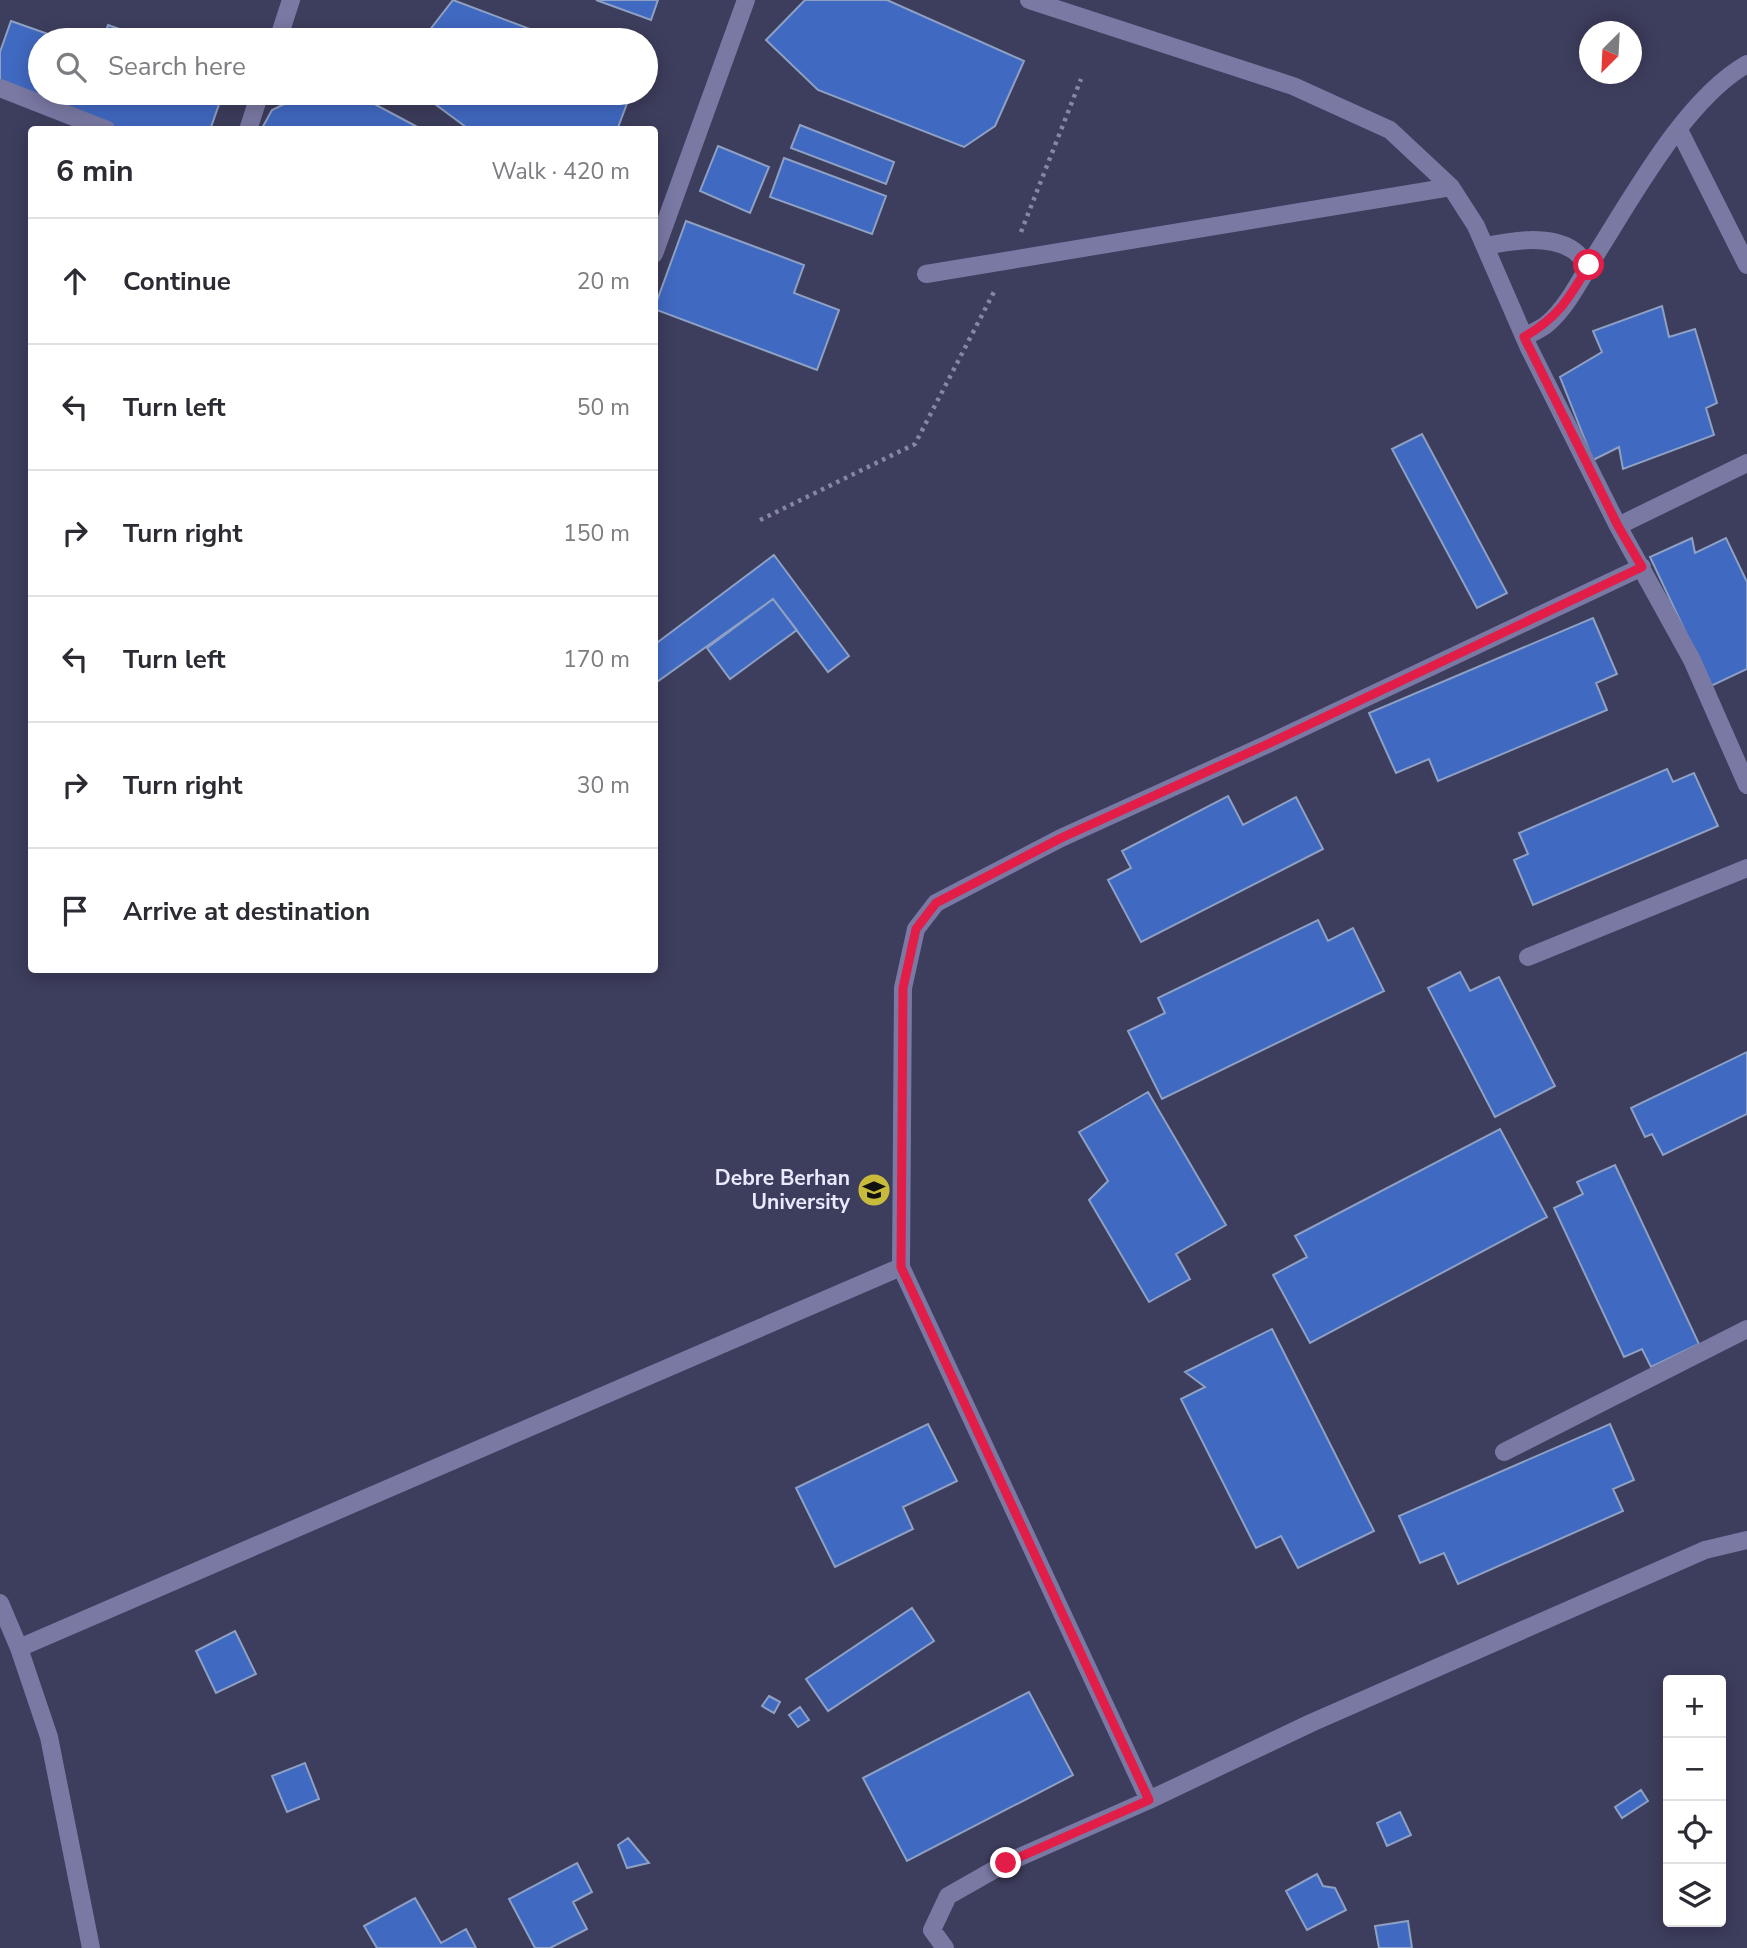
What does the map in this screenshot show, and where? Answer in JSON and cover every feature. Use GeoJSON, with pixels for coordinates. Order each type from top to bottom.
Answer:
{"type":"FeatureCollection","features":[{"type":"Feature","properties":{"kind":"street"},"geometry":{"type":"LineString","coordinates":[[282,28],[291,0]]}},
{"type":"Feature","properties":{"kind":"street"},"geometry":{"type":"LineString","coordinates":[[658,243],[746,0]]}},
{"type":"Feature","properties":{"kind":"street"},"geometry":{"type":"LineString","coordinates":[[1029,0],[1293,86],[1390,130],[1451,187],[1476,226],[1524,337],[1618,526],[1692,660],[1747,785]]}},
{"type":"Feature","properties":{"kind":"street"},"geometry":{"type":"LineString","coordinates":[[1524,337],[1548,324],[1570,296],[1679,130],[1707,93],[1747,64]]}},
{"type":"Feature","properties":{"kind":"street"},"geometry":{"type":"LineString","coordinates":[[0,88],[28,99]]}},
{"type":"Feature","properties":{"kind":"street"},"geometry":{"type":"LineString","coordinates":[[43,105],[97,126]]}},
{"type":"Feature","properties":{"kind":"street"},"geometry":{"type":"LineString","coordinates":[[249,126],[256,105]]}},
{"type":"Feature","properties":{"kind":"street"},"geometry":{"type":"LineString","coordinates":[[1679,130],[1747,265]]}},
{"type":"Feature","properties":{"kind":"street"},"geometry":{"type":"LineString","coordinates":[[926,274],[1451,187]]}},
{"type":"Feature","properties":{"kind":"street"},"geometry":{"type":"LineString","coordinates":[[1485,246],[1517,240],[1544,241],[1571,249],[1589,265]]}},
{"type":"Feature","properties":{"kind":"street"},"geometry":{"type":"LineString","coordinates":[[1618,526],[1747,463]]}},
{"type":"Feature","properties":{"kind":"street"},"geometry":{"type":"LineString","coordinates":[[1149,1800],[901,1267],[903,988],[916,929],[936,903],[1061,838],[1258,749],[1642,567]]}},
{"type":"Feature","properties":{"kind":"street"},"geometry":{"type":"LineString","coordinates":[[1528,957],[1747,868]]}},
{"type":"Feature","properties":{"kind":"street"},"geometry":{"type":"LineString","coordinates":[[19,1648],[901,1267]]}},
{"type":"Feature","properties":{"kind":"street"},"geometry":{"type":"LineString","coordinates":[[1504,1452],[1747,1329]]}},
{"type":"Feature","properties":{"kind":"street"},"geometry":{"type":"LineString","coordinates":[[945,1948],[932,1930],[948,1896],[1006,1863],[1149,1800],[1311,1723],[1705,1550],[1747,1540]]}},
{"type":"Feature","properties":{"kind":"street"},"geometry":{"type":"LineString","coordinates":[[0,1603],[19,1648],[49,1737],[91,1948]]}},
{"type":"Feature","properties":{"kind":"path"},"geometry":{"type":"LineString","coordinates":[[760,520],[915,444],[1010,260],[1081,79]]}},
{"type":"Feature","properties":{"kind":"building"},"geometry":{"type":"Polygon","coordinates":[[[453,0],[527,28],[431,28],[453,0]]]}},
{"type":"Feature","properties":{"kind":"building"},"geometry":{"type":"Polygon","coordinates":[[[596,0],[658,0],[651,20],[596,0]]]}},
{"type":"Feature","properties":{"kind":"building"},"geometry":{"type":"Polygon","coordinates":[[[805,0],[887,0],[1024,61],[995,126],[964,147],[818,90],[766,40],[805,0]]]}},
{"type":"Feature","properties":{"kind":"building"},"geometry":{"type":"Polygon","coordinates":[[[11,21],[31,28],[28,28],[28,96],[0,86],[0,52],[11,21]]]}},
{"type":"Feature","properties":{"kind":"building"},"geometry":{"type":"Polygon","coordinates":[[[52,105],[219,105],[211,126],[109,126],[52,105]]]}},
{"type":"Feature","properties":{"kind":"building"},"geometry":{"type":"Polygon","coordinates":[[[282,105],[376,105],[416,126],[263,126],[272,110],[282,105]]]}},
{"type":"Feature","properties":{"kind":"building"},"geometry":{"type":"Polygon","coordinates":[[[436,105],[626,105],[619,126],[465,126],[436,105]]]}},
{"type":"Feature","properties":{"kind":"building"},"geometry":{"type":"Polygon","coordinates":[[[800,125],[894,162],[886,184],[791,148],[800,125]]]}},
{"type":"Feature","properties":{"kind":"building"},"geometry":{"type":"Polygon","coordinates":[[[718,146],[769,167],[750,213],[700,191],[718,146]]]}},
{"type":"Feature","properties":{"kind":"building"},"geometry":{"type":"Polygon","coordinates":[[[784,158],[886,196],[872,234],[770,197],[784,158]]]}},
{"type":"Feature","properties":{"kind":"building"},"geometry":{"type":"Polygon","coordinates":[[[686,221],[804,265],[794,293],[839,310],[817,370],[658,310],[658,298],[686,221]]]}},
{"type":"Feature","properties":{"kind":"building"},"geometry":{"type":"Polygon","coordinates":[[[1662,306],[1669,337],[1695,329],[1717,403],[1706,408],[1714,435],[1623,469],[1619,447],[1593,460],[1560,377],[1602,352],[1593,331],[1662,306]]]}},
{"type":"Feature","properties":{"kind":"building"},"geometry":{"type":"Polygon","coordinates":[[[1422,434],[1507,593],[1477,608],[1392,449],[1422,434]]]}},
{"type":"Feature","properties":{"kind":"building"},"geometry":{"type":"Polygon","coordinates":[[[1692,538],[1695,553],[1726,538],[1747,582],[1747,669],[1711,686],[1650,557],[1692,538]]]}},
{"type":"Feature","properties":{"kind":"building"},"geometry":{"type":"Polygon","coordinates":[[[774,555],[849,656],[828,672],[773,599],[658,681],[658,642],[774,555]]]}},
{"type":"Feature","properties":{"kind":"building"},"geometry":{"type":"Polygon","coordinates":[[[773,599],[797,630],[730,679],[707,648],[773,599]]]}},
{"type":"Feature","properties":{"kind":"building"},"geometry":{"type":"Polygon","coordinates":[[[1593,618],[1617,674],[1596,683],[1607,710],[1438,781],[1429,759],[1396,773],[1369,713],[1593,618]]]}},
{"type":"Feature","properties":{"kind":"building"},"geometry":{"type":"Polygon","coordinates":[[[1667,769],[1673,782],[1694,773],[1718,826],[1533,905],[1514,860],[1528,854],[1519,833],[1667,769]]]}},
{"type":"Feature","properties":{"kind":"building"},"geometry":{"type":"Polygon","coordinates":[[[1228,796],[1243,825],[1296,797],[1323,849],[1141,942],[1108,880],[1131,868],[1122,851],[1228,796]]]}},
{"type":"Feature","properties":{"kind":"building"},"geometry":{"type":"Polygon","coordinates":[[[1318,920],[1328,941],[1353,928],[1384,991],[1162,1099],[1128,1031],[1165,1013],[1158,998],[1318,920]]]}},
{"type":"Feature","properties":{"kind":"building"},"geometry":{"type":"Polygon","coordinates":[[[1460,972],[1470,991],[1499,977],[1555,1086],[1495,1117],[1428,988],[1460,972]]]}},
{"type":"Feature","properties":{"kind":"building"},"geometry":{"type":"Polygon","coordinates":[[[1747,1052],[1747,1114],[1663,1155],[1652,1134],[1645,1137],[1631,1108],[1747,1052]]]}},
{"type":"Feature","properties":{"kind":"building"},"geometry":{"type":"Polygon","coordinates":[[[1148,1092],[1226,1225],[1176,1254],[1190,1279],[1149,1302],[1089,1200],[1108,1181],[1079,1132],[1148,1092]]]}},
{"type":"Feature","properties":{"kind":"building"},"geometry":{"type":"Polygon","coordinates":[[[1500,1129],[1547,1217],[1310,1343],[1273,1275],[1307,1257],[1295,1236],[1500,1129]]]}},
{"type":"Feature","properties":{"kind":"building"},"geometry":{"type":"Polygon","coordinates":[[[1615,1165],[1699,1344],[1651,1367],[1642,1349],[1624,1357],[1554,1208],[1583,1194],[1577,1182],[1615,1165]]]}},
{"type":"Feature","properties":{"kind":"building"},"geometry":{"type":"Polygon","coordinates":[[[1272,1329],[1374,1531],[1298,1568],[1281,1536],[1256,1548],[1181,1399],[1205,1387],[1185,1372],[1272,1329]]]}},
{"type":"Feature","properties":{"kind":"building"},"geometry":{"type":"Polygon","coordinates":[[[928,1424],[957,1481],[903,1507],[913,1529],[835,1567],[796,1488],[928,1424]]]}},
{"type":"Feature","properties":{"kind":"building"},"geometry":{"type":"Polygon","coordinates":[[[1610,1424],[1634,1480],[1613,1489],[1623,1511],[1458,1584],[1444,1553],[1420,1563],[1399,1516],[1610,1424]]]}},
{"type":"Feature","properties":{"kind":"building"},"geometry":{"type":"Polygon","coordinates":[[[912,1608],[934,1641],[828,1711],[806,1679],[912,1608]]]}},
{"type":"Feature","properties":{"kind":"building"},"geometry":{"type":"Polygon","coordinates":[[[235,1631],[256,1674],[216,1693],[196,1651],[235,1631]]]}},
{"type":"Feature","properties":{"kind":"building"},"geometry":{"type":"Polygon","coordinates":[[[1029,1692],[1073,1775],[907,1861],[863,1778],[1029,1692]]]}},
{"type":"Feature","properties":{"kind":"building"},"geometry":{"type":"Polygon","coordinates":[[[769,1696],[780,1702],[774,1713],[762,1706],[769,1696]]]}},
{"type":"Feature","properties":{"kind":"building"},"geometry":{"type":"Polygon","coordinates":[[[800,1707],[809,1720],[798,1727],[789,1715],[800,1707]]]}},
{"type":"Feature","properties":{"kind":"building"},"geometry":{"type":"Polygon","coordinates":[[[305,1763],[319,1799],[287,1812],[272,1776],[305,1763]]]}},
{"type":"Feature","properties":{"kind":"building"},"geometry":{"type":"Polygon","coordinates":[[[1641,1790],[1648,1801],[1622,1818],[1615,1807],[1641,1790]]]}},
{"type":"Feature","properties":{"kind":"building"},"geometry":{"type":"Polygon","coordinates":[[[1400,1812],[1411,1835],[1387,1846],[1377,1823],[1400,1812]]]}},
{"type":"Feature","properties":{"kind":"building"},"geometry":{"type":"Polygon","coordinates":[[[628,1838],[649,1863],[627,1868],[618,1845],[628,1838]]]}},
{"type":"Feature","properties":{"kind":"building"},"geometry":{"type":"Polygon","coordinates":[[[577,1863],[592,1892],[573,1902],[587,1929],[550,1948],[535,1948],[509,1899],[577,1863]]]}},
{"type":"Feature","properties":{"kind":"building"},"geometry":{"type":"Polygon","coordinates":[[[1317,1874],[1323,1886],[1335,1888],[1346,1910],[1307,1930],[1286,1891],[1317,1874]]]}},
{"type":"Feature","properties":{"kind":"building"},"geometry":{"type":"Polygon","coordinates":[[[415,1898],[441,1943],[466,1929],[476,1948],[377,1948],[364,1926],[415,1898]]]}},
{"type":"Feature","properties":{"kind":"building"},"geometry":{"type":"Polygon","coordinates":[[[1408,1921],[1412,1948],[1379,1948],[1375,1926],[1408,1921]]]}},
{"type":"Feature","properties":{"kind":"place","name":"Debre Berhan University"},"geometry":{"type":"Point","coordinates":[874,1190]}},
{"type":"Feature","properties":{"kind":"route"},"geometry":{"type":"LineString","coordinates":[[1006,1863],[1149,1800],[901,1267],[903,988],[909,951],[916,929],[936,903],[1002,867],[1642,567],[1618,526],[1524,337],[1548,324],[1589,265]]}}]}
